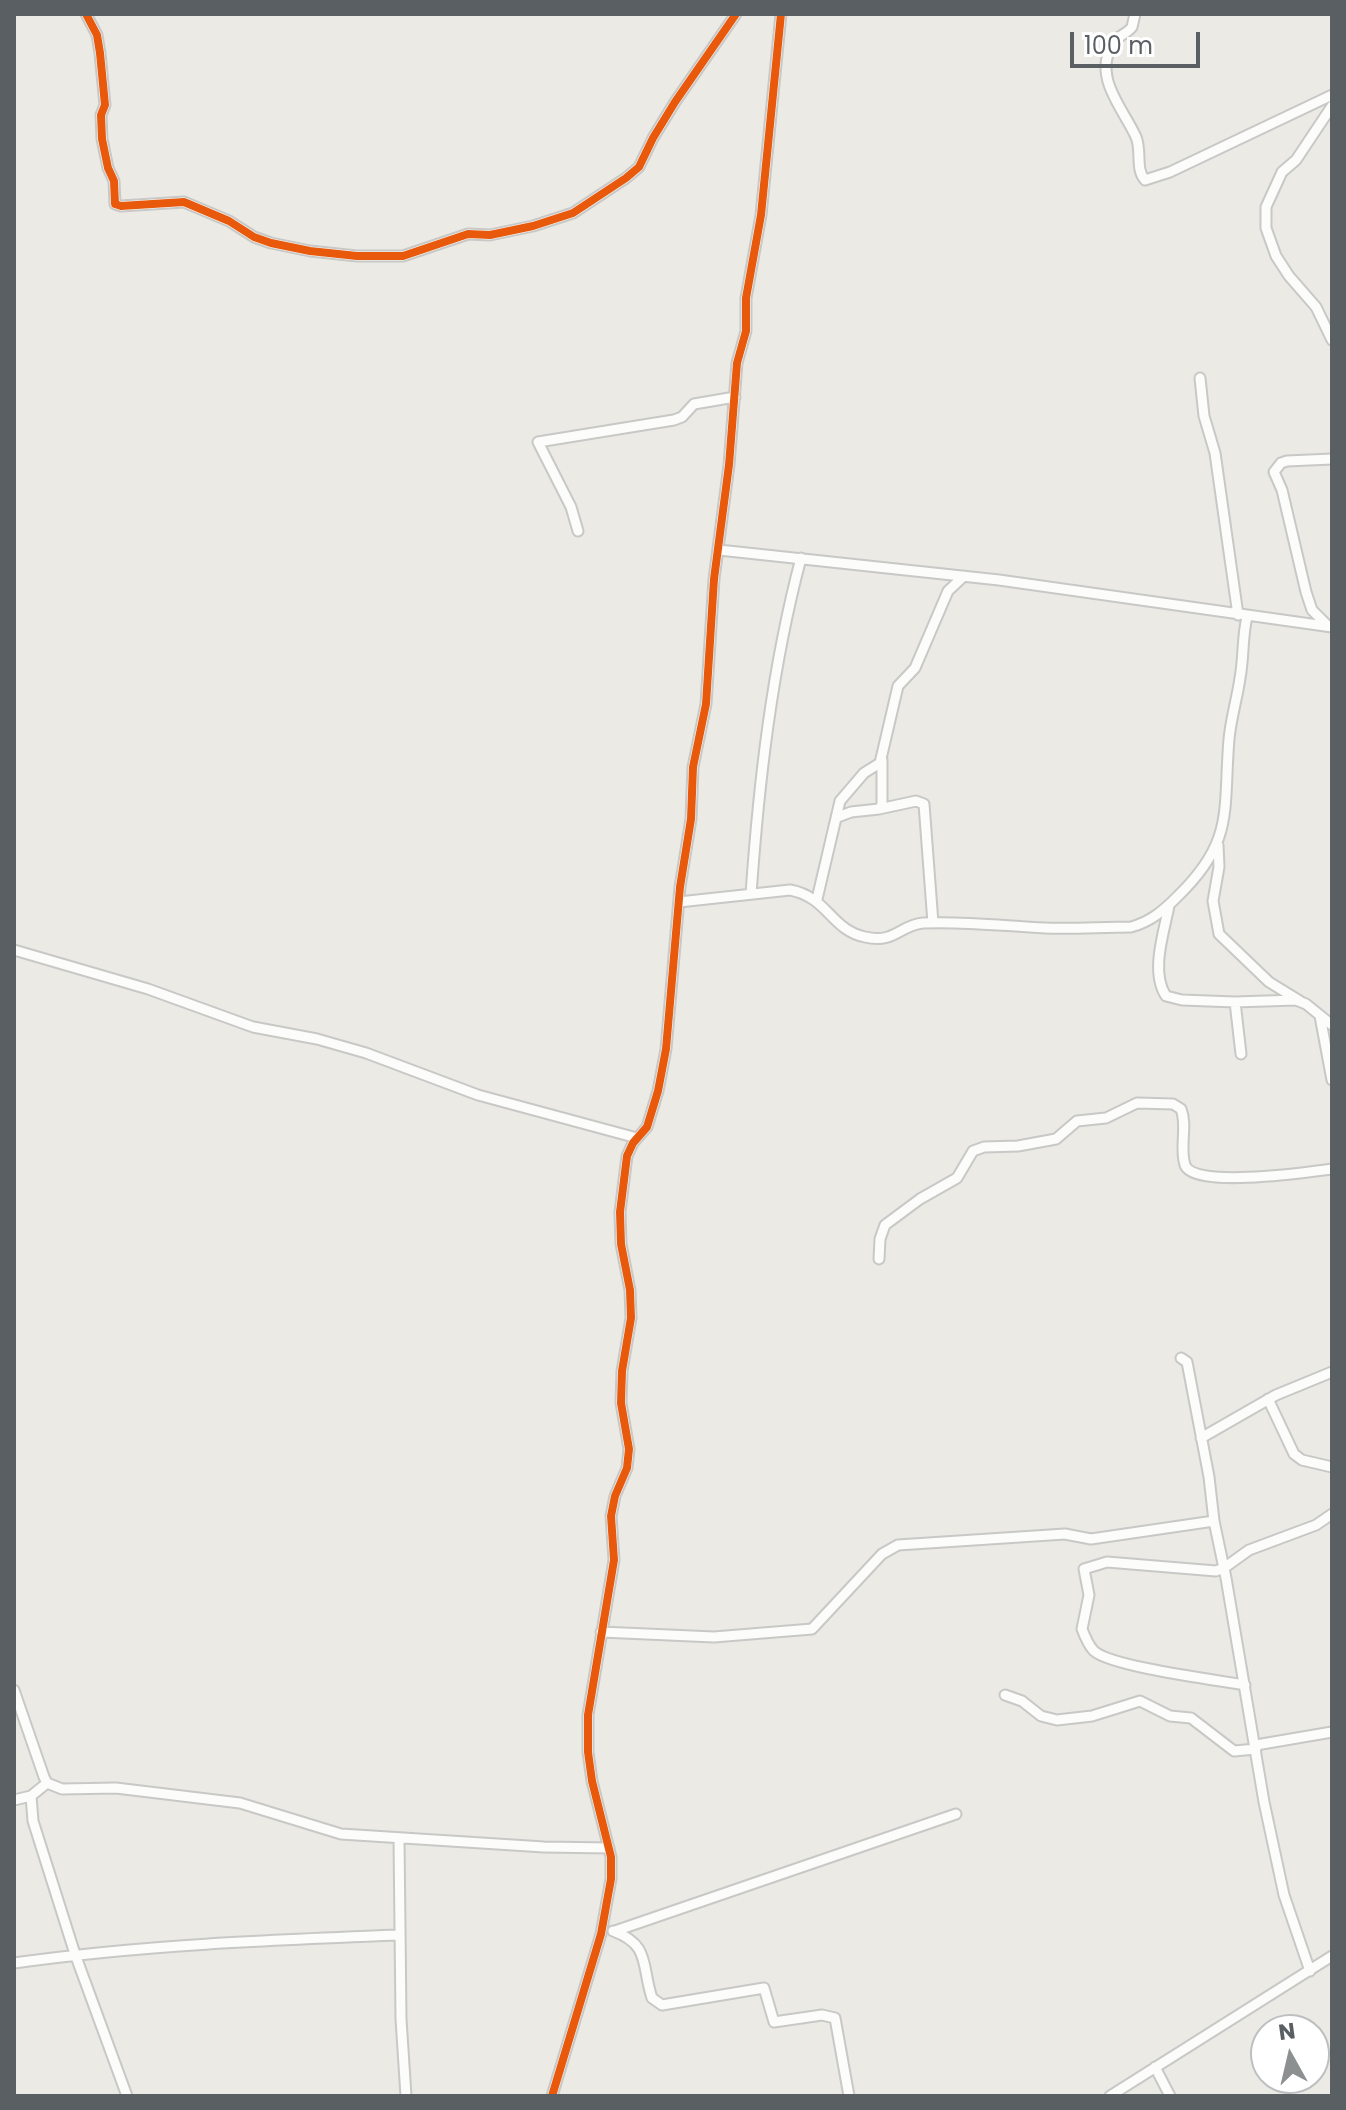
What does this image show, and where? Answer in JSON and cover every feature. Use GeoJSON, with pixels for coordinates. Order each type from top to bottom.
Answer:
{"type":"FeatureCollection","features":[{"type":"Feature","properties":{"kind":"street"},"geometry":{"type":"LineString","coordinates":[[86,14],[97,35],[100,53],[105,105],[101,115],[102,139],[114,181],[115,204],[184,202],[271,243],[310,251],[388,256],[414,254],[468,234],[510,232],[573,213],[626,178],[639,167],[675,102],[736,14]]}},
{"type":"Feature","properties":{"kind":"street"},"geometry":{"type":"LineString","coordinates":[[552,2096],[601,1934],[611,1879],[609,1848],[588,1752],[588,1715],[614,1560],[611,1516],[615,1496],[627,1468],[629,1449],[621,1403],[622,1371],[631,1318],[630,1290],[619,1226],[624,1169],[637,1138],[647,1127],[666,1049],[679,902],[691,819],[693,767],[706,704],[709,639],[737,363],[746,331],[746,298],[761,215],[781,14]]}},
{"type":"Feature","properties":{"kind":"street"},"geometry":{"type":"LineString","coordinates":[[1135,14],[1132,27],[1112,44],[1106,72],[1108,87],[1136,138],[1140,172],[1145,180],[1170,172],[1332,95]]}},
{"type":"Feature","properties":{"kind":"street"},"geometry":{"type":"LineString","coordinates":[[1332,106],[1296,160],[1282,172],[1266,207],[1266,228],[1276,256],[1316,307],[1332,340]]}},
{"type":"Feature","properties":{"kind":"street"},"geometry":{"type":"LineString","coordinates":[[679,902],[790,890],[817,899],[845,929],[867,938],[889,938],[914,924],[933,923],[1046,928],[1131,927],[1144,923],[1169,906],[1199,876],[1218,842],[1226,813],[1230,727],[1240,678],[1242,635],[1242,616],[1215,453],[1204,416],[1200,378]]}},
{"type":"Feature","properties":{"kind":"street"},"geometry":{"type":"LineString","coordinates":[[578,531],[571,507],[538,442],[674,420],[682,417],[694,404],[735,397]]}},
{"type":"Feature","properties":{"kind":"street"},"geometry":{"type":"LineString","coordinates":[[1330,627],[1312,610],[1288,512],[1274,472],[1287,461],[1332,459]]}},
{"type":"Feature","properties":{"kind":"street"},"geometry":{"type":"LineString","coordinates":[[719,550],[964,576],[1330,627]]}},
{"type":"Feature","properties":{"kind":"street"},"geometry":{"type":"LineString","coordinates":[[751,894],[767,722],[789,602],[801,558]]}},
{"type":"Feature","properties":{"kind":"street"},"geometry":{"type":"LineString","coordinates":[[879,809],[882,805],[882,759],[898,686],[915,668],[948,591],[964,576]]}},
{"type":"Feature","properties":{"kind":"street"},"geometry":{"type":"LineString","coordinates":[[817,899],[840,801],[864,773],[882,759]]}},
{"type":"Feature","properties":{"kind":"street"},"geometry":{"type":"LineString","coordinates":[[838,817],[916,801],[924,804],[933,923]]}},
{"type":"Feature","properties":{"kind":"street"},"geometry":{"type":"LineString","coordinates":[[1218,842],[1219,867],[1213,901],[1219,934],[1269,982],[1332,1025]]}},
{"type":"Feature","properties":{"kind":"street"},"geometry":{"type":"LineString","coordinates":[[1169,906],[1159,958],[1159,979],[1166,996],[1182,1000],[1235,1002],[1300,1001]]}},
{"type":"Feature","properties":{"kind":"street"},"geometry":{"type":"LineString","coordinates":[[14,950],[148,989],[253,1027],[317,1039],[366,1053],[478,1095],[637,1138]]}},
{"type":"Feature","properties":{"kind":"street"},"geometry":{"type":"LineString","coordinates":[[1235,1002],[1241,1054]]}},
{"type":"Feature","properties":{"kind":"street"},"geometry":{"type":"LineString","coordinates":[[1320,1016],[1332,1080]]}},
{"type":"Feature","properties":{"kind":"street"},"geometry":{"type":"LineString","coordinates":[[879,1259],[880,1239],[885,1225],[920,1199],[957,1178],[973,1151],[1056,1139],[1077,1121],[1106,1118],[1137,1103],[1173,1104],[1181,1109],[1184,1114],[1184,1161],[1192,1174],[1202,1178],[1332,1169]]}},
{"type":"Feature","properties":{"kind":"street"},"geometry":{"type":"LineString","coordinates":[[1181,1358],[1187,1362],[1209,1477],[1214,1521],[1264,1802],[1284,1895],[1310,1971]]}},
{"type":"Feature","properties":{"kind":"street"},"geometry":{"type":"LineString","coordinates":[[1201,1438],[1268,1399],[1332,1372]]}},
{"type":"Feature","properties":{"kind":"street"},"geometry":{"type":"LineString","coordinates":[[1268,1399],[1294,1454],[1302,1460],[1332,1467]]}},
{"type":"Feature","properties":{"kind":"street"},"geometry":{"type":"LineString","coordinates":[[1245,1685],[1115,1660],[1095,1652],[1082,1629],[1089,1595],[1084,1572],[1087,1567],[1107,1562],[1206,1571],[1224,1568],[1249,1550],[1316,1525],[1332,1514]]}},
{"type":"Feature","properties":{"kind":"street"},"geometry":{"type":"LineString","coordinates":[[601,1632],[714,1637],[812,1629],[882,1554],[898,1545],[1065,1534],[1091,1539],[1214,1521]]}},
{"type":"Feature","properties":{"kind":"street"},"geometry":{"type":"LineString","coordinates":[[1005,1695],[1022,1701],[1041,1716],[1057,1720],[1092,1716],[1140,1701],[1170,1716],[1191,1718],[1234,1751],[1332,1732]]}},
{"type":"Feature","properties":{"kind":"street"},"geometry":{"type":"LineString","coordinates":[[15,1696],[47,1783],[62,1789],[116,1788],[240,1803],[341,1834],[609,1848]]}},
{"type":"Feature","properties":{"kind":"street"},"geometry":{"type":"LineString","coordinates":[[14,1801],[31,1796],[47,1783]]}},
{"type":"Feature","properties":{"kind":"street"},"geometry":{"type":"LineString","coordinates":[[31,1796],[33,1821],[75,1954],[127,2096]]}},
{"type":"Feature","properties":{"kind":"street"},"geometry":{"type":"LineString","coordinates":[[601,1934],[643,1923],[956,1814]]}},
{"type":"Feature","properties":{"kind":"street"},"geometry":{"type":"LineString","coordinates":[[399,1838],[401,2019],[406,2096]]}},
{"type":"Feature","properties":{"kind":"street"},"geometry":{"type":"LineString","coordinates":[[613,1931],[631,1939],[640,1948],[652,1998],[662,2005],[764,1988],[774,2022],[822,2015],[835,2018],[849,2096]]}},
{"type":"Feature","properties":{"kind":"street"},"geometry":{"type":"LineString","coordinates":[[14,1963],[75,1954],[400,1935]]}},
{"type":"Feature","properties":{"kind":"street"},"geometry":{"type":"LineString","coordinates":[[1110,2096],[1332,1956]]}},
{"type":"Feature","properties":{"kind":"street"},"geometry":{"type":"LineString","coordinates":[[1155,2067],[1170,2096]]}},
{"type":"Feature","properties":{"kind":"cycle path"},"geometry":{"type":"LineString","coordinates":[[86,14],[97,35],[100,53],[105,105],[101,115],[102,139],[114,181],[115,204],[184,202],[271,243],[357,256],[403,256],[468,234],[490,235],[573,213],[639,167],[675,102],[736,14]]}},
{"type":"Feature","properties":{"kind":"cycle path"},"geometry":{"type":"LineString","coordinates":[[552,2096],[601,1934],[611,1879],[611,1857],[592,1781],[588,1715],[614,1560],[611,1516],[615,1496],[627,1468],[629,1449],[621,1403],[622,1371],[631,1318],[630,1290],[621,1244],[620,1212],[627,1156],[633,1143],[647,1127],[666,1049],[680,887],[691,819],[693,767],[706,704],[714,579],[729,465],[737,363],[746,331],[746,298],[761,215],[781,14]]}}]}
